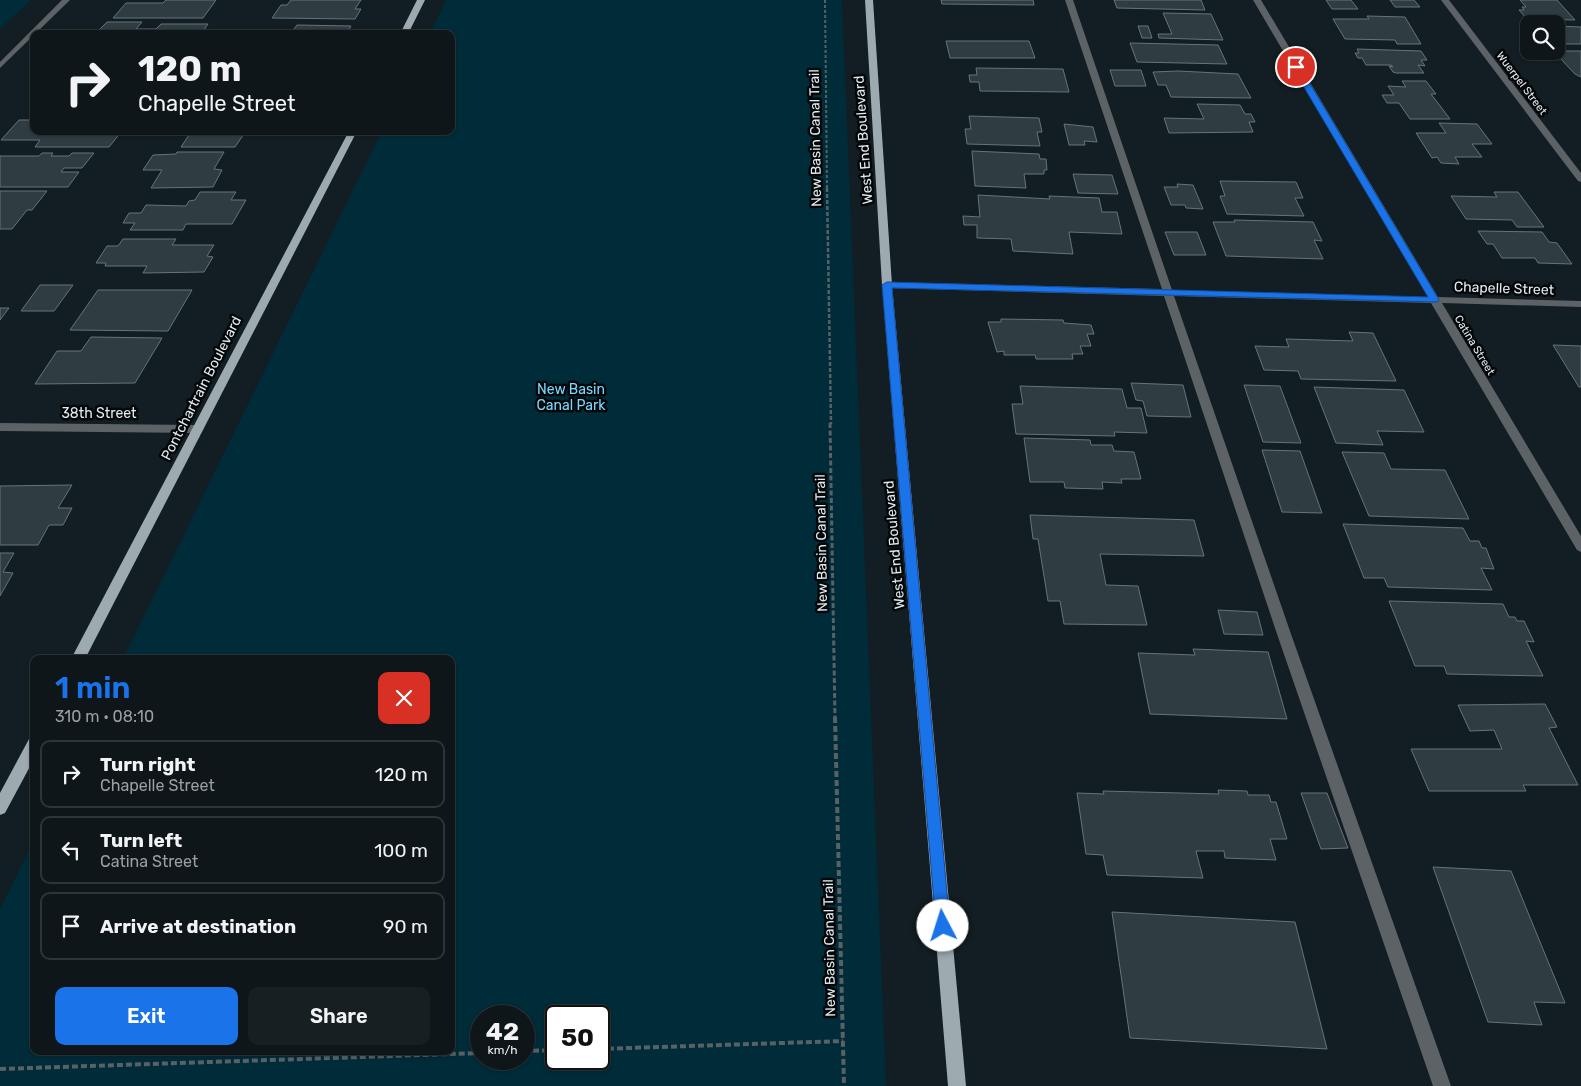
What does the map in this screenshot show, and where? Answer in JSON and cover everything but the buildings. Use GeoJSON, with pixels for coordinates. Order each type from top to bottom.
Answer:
{"type":"FeatureCollection","features":[{"type":"Feature","properties":{"kind":"main road"},"geometry":{"type":"LineString","coordinates":[[406,30],[421,0]]}},
{"type":"Feature","properties":{"kind":"main road","name":"West End Boulevard"},"geometry":{"type":"LineString","coordinates":[[869,0],[887,285],[956,1086]]}},
{"type":"Feature","properties":{"kind":"main road","name":"Pontchartrain Boulevard"},"geometry":{"type":"LineString","coordinates":[[80,655],[351,135]]}},
{"type":"Feature","properties":{"kind":"main road"},"geometry":{"type":"LineString","coordinates":[[0,808],[30,752]]}},
{"type":"Feature","properties":{"kind":"street"},"geometry":{"type":"LineString","coordinates":[[36,30],[66,0]]}},
{"type":"Feature","properties":{"kind":"street"},"geometry":{"type":"LineString","coordinates":[[1069,0],[1168,293],[1442,1086]]}},
{"type":"Feature","properties":{"kind":"street","name":"Catina Street"},"geometry":{"type":"LineString","coordinates":[[1256,0],[1581,547]]}},
{"type":"Feature","properties":{"kind":"street","name":"Wuerpel Street"},"geometry":{"type":"LineString","coordinates":[[1445,0],[1581,179]]}},
{"type":"Feature","properties":{"kind":"street"},"geometry":{"type":"LineString","coordinates":[[0,66],[30,36]]}},
{"type":"Feature","properties":{"kind":"street","name":"Chapelle Street"},"geometry":{"type":"LineString","coordinates":[[887,285],[1581,304]]}},
{"type":"Feature","properties":{"kind":"street","name":"38th Street"},"geometry":{"type":"LineString","coordinates":[[0,427],[198,429]]}},
{"type":"Feature","properties":{"kind":"path","name":"New Basin Canal Trail"},"geometry":{"type":"LineString","coordinates":[[825,0],[834,692],[844,1086]]}},
{"type":"Feature","properties":{"kind":"path"},"geometry":{"type":"LineString","coordinates":[[610,1049],[843,1040]]}},
{"type":"Feature","properties":{"kind":"path"},"geometry":{"type":"LineString","coordinates":[[455,1054],[470,1053]]}},
{"type":"Feature","properties":{"kind":"path"},"geometry":{"type":"LineString","coordinates":[[0,1070],[424,1055]]}},
{"type":"Feature","properties":{"kind":"green space"},"geometry":{"type":"Polygon","coordinates":[[[0,0],[31,0],[0,29],[0,0]]]}},
{"type":"Feature","properties":{"kind":"green space","name":"New Basin Canal Park"},"geometry":{"type":"Polygon","coordinates":[[[446,0],[842,0],[886,1086],[0,1086],[0,909],[30,848],[30,1055],[455,1055],[455,655],[125,655],[380,135],[455,135],[455,30],[432,30],[446,0]]]}},
{"type":"Feature","properties":{"kind":"route"},"geometry":{"type":"LineString","coordinates":[[943,926],[887,285],[1434,300],[1296,67]]}}]}
